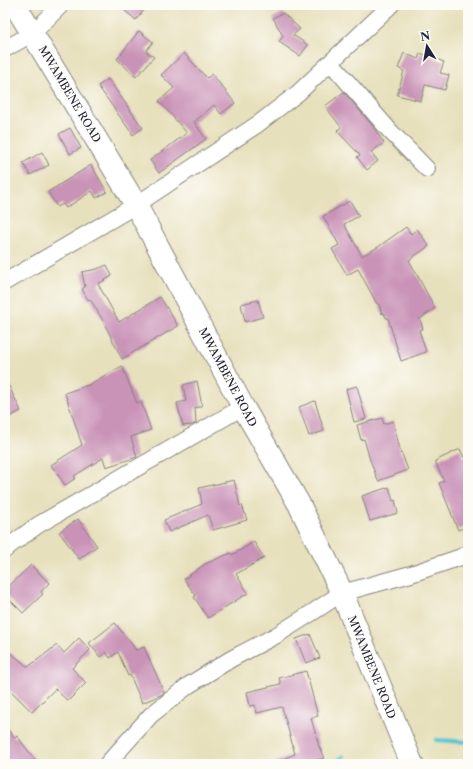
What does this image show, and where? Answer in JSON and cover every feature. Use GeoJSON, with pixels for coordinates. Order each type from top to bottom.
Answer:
{"type":"FeatureCollection","features":[{"type":"Feature","properties":{"kind":"street","name":"MWAMBENE ROAD"},"geometry":{"type":"LineString","coordinates":[[15,5],[136,205],[243,407],[299,504],[342,593],[412,764]]}},
{"type":"Feature","properties":{"kind":"street"},"geometry":{"type":"LineString","coordinates":[[5,49],[33,33],[61,5]]}},
{"type":"Feature","properties":{"kind":"street"},"geometry":{"type":"LineString","coordinates":[[5,282],[136,205],[258,124],[298,93],[390,5]]}},
{"type":"Feature","properties":{"kind":"street"},"geometry":{"type":"LineString","coordinates":[[331,63],[390,131],[427,169]]}},
{"type":"Feature","properties":{"kind":"street"},"geometry":{"type":"LineString","coordinates":[[5,550],[38,525],[84,497],[243,407]]}},
{"type":"Feature","properties":{"kind":"street"},"geometry":{"type":"LineString","coordinates":[[107,764],[151,715],[188,684],[275,636],[342,593],[411,574],[468,553]]}},
{"type":"Feature","properties":{"kind":"building"},"geometry":{"type":"Polygon","coordinates":[[[118,5],[148,5],[136,20],[118,5]]]}},
{"type":"Feature","properties":{"kind":"building"},"geometry":{"type":"Polygon","coordinates":[[[283,13],[300,29],[293,35],[308,45],[300,56],[279,42],[283,36],[273,18],[283,13]]]}},
{"type":"Feature","properties":{"kind":"building"},"geometry":{"type":"Polygon","coordinates":[[[139,31],[153,42],[146,51],[154,57],[136,77],[117,59],[139,31]]]}},
{"type":"Feature","properties":{"kind":"building"},"geometry":{"type":"Polygon","coordinates":[[[184,53],[207,78],[212,74],[235,103],[221,114],[214,105],[194,122],[206,139],[159,173],[150,160],[187,133],[159,101],[174,88],[161,75],[184,53]]]}},
{"type":"Feature","properties":{"kind":"building"},"geometry":{"type":"Polygon","coordinates":[[[404,53],[418,59],[420,53],[444,62],[440,73],[449,75],[445,90],[425,85],[421,101],[397,95],[404,71],[398,68],[404,53]]]}},
{"type":"Feature","properties":{"kind":"building"},"geometry":{"type":"Polygon","coordinates":[[[108,79],[143,128],[133,135],[98,86],[108,79]]]}},
{"type":"Feature","properties":{"kind":"building"},"geometry":{"type":"Polygon","coordinates":[[[344,92],[372,125],[384,143],[371,152],[378,161],[367,170],[357,157],[360,155],[337,131],[341,127],[325,106],[344,92]]]}},
{"type":"Feature","properties":{"kind":"building"},"geometry":{"type":"Polygon","coordinates":[[[70,128],[81,148],[70,154],[59,134],[70,128]]]}},
{"type":"Feature","properties":{"kind":"building"},"geometry":{"type":"Polygon","coordinates":[[[42,152],[49,165],[30,175],[23,163],[42,152]]]}},
{"type":"Feature","properties":{"kind":"building"},"geometry":{"type":"Polygon","coordinates":[[[91,165],[107,192],[96,198],[92,191],[66,208],[63,204],[57,207],[48,192],[91,165]]]}},
{"type":"Feature","properties":{"kind":"building"},"geometry":{"type":"Polygon","coordinates":[[[350,201],[359,216],[344,224],[362,256],[378,247],[406,227],[411,234],[417,229],[429,246],[409,260],[435,308],[420,319],[423,329],[419,330],[426,352],[401,361],[388,318],[386,318],[384,313],[382,314],[379,304],[377,304],[358,269],[347,275],[332,249],[339,245],[323,216],[350,201]]]}},
{"type":"Feature","properties":{"kind":"building"},"geometry":{"type":"Polygon","coordinates":[[[107,265],[112,276],[98,284],[119,322],[160,297],[178,326],[122,359],[102,319],[82,289],[85,287],[82,272],[107,265]]]}},
{"type":"Feature","properties":{"kind":"building"},"geometry":{"type":"Polygon","coordinates":[[[258,300],[263,317],[245,322],[241,304],[258,300]]]}},
{"type":"Feature","properties":{"kind":"building"},"geometry":{"type":"Polygon","coordinates":[[[122,366],[137,403],[141,402],[151,430],[131,437],[137,457],[106,467],[103,458],[74,476],[76,478],[65,485],[51,465],[82,445],[65,393],[88,385],[122,366]]]}},
{"type":"Feature","properties":{"kind":"building"},"geometry":{"type":"Polygon","coordinates":[[[5,378],[21,411],[5,419],[5,378]]]}},
{"type":"Feature","properties":{"kind":"building"},"geometry":{"type":"Polygon","coordinates":[[[197,381],[202,406],[195,408],[196,423],[183,426],[177,403],[186,401],[183,385],[197,381]]]}},
{"type":"Feature","properties":{"kind":"building"},"geometry":{"type":"Polygon","coordinates":[[[357,386],[366,419],[354,422],[346,389],[357,386]]]}},
{"type":"Feature","properties":{"kind":"building"},"geometry":{"type":"Polygon","coordinates":[[[315,401],[324,431],[309,436],[299,407],[315,401]]]}},
{"type":"Feature","properties":{"kind":"building"},"geometry":{"type":"Polygon","coordinates":[[[382,418],[384,424],[393,421],[401,454],[408,470],[378,481],[364,439],[361,440],[357,425],[382,418]]]}},
{"type":"Feature","properties":{"kind":"building"},"geometry":{"type":"Polygon","coordinates":[[[460,449],[468,466],[468,526],[458,530],[439,483],[444,481],[435,461],[460,449]]]}},
{"type":"Feature","properties":{"kind":"building"},"geometry":{"type":"Polygon","coordinates":[[[234,480],[240,506],[242,505],[247,520],[213,530],[208,515],[169,532],[164,520],[202,504],[199,488],[234,480]]]}},
{"type":"Feature","properties":{"kind":"building"},"geometry":{"type":"Polygon","coordinates":[[[389,487],[393,501],[395,500],[398,513],[370,521],[362,496],[389,487]]]}},
{"type":"Feature","properties":{"kind":"building"},"geometry":{"type":"Polygon","coordinates":[[[78,519],[97,546],[79,559],[59,532],[78,519]]]}},
{"type":"Feature","properties":{"kind":"building"},"geometry":{"type":"Polygon","coordinates":[[[254,542],[264,558],[236,574],[248,593],[208,618],[194,597],[196,596],[184,579],[205,564],[231,553],[232,555],[254,542]]]}},
{"type":"Feature","properties":{"kind":"building"},"geometry":{"type":"Polygon","coordinates":[[[31,565],[49,583],[41,592],[43,594],[23,613],[5,595],[5,590],[31,565]]]}},
{"type":"Feature","properties":{"kind":"building"},"geometry":{"type":"Polygon","coordinates":[[[115,623],[136,650],[144,647],[164,692],[163,694],[142,703],[118,652],[110,658],[106,652],[100,657],[89,643],[115,623]]]}},
{"type":"Feature","properties":{"kind":"building"},"geometry":{"type":"Polygon","coordinates":[[[310,634],[320,658],[306,663],[296,639],[310,634]]]}},
{"type":"Feature","properties":{"kind":"building"},"geometry":{"type":"Polygon","coordinates":[[[79,638],[90,650],[72,668],[86,683],[68,701],[55,689],[32,712],[5,685],[5,661],[11,653],[28,667],[57,645],[64,653],[79,638]]]}},
{"type":"Feature","properties":{"kind":"building"},"geometry":{"type":"Polygon","coordinates":[[[306,671],[318,716],[311,718],[324,758],[309,764],[271,764],[295,754],[282,707],[257,713],[255,705],[250,706],[247,692],[281,684],[279,678],[306,671]]]}},
{"type":"Feature","properties":{"kind":"building"},"geometry":{"type":"Polygon","coordinates":[[[5,726],[15,738],[17,736],[38,764],[5,764],[5,726]]]}},
{"type":"Feature","properties":{"kind":"waterway"},"geometry":{"type":"LineString","coordinates":[[436,740],[468,742]]}},
{"type":"Feature","properties":{"kind":"waterway"},"geometry":{"type":"LineString","coordinates":[[334,764],[343,757]]}}]}
